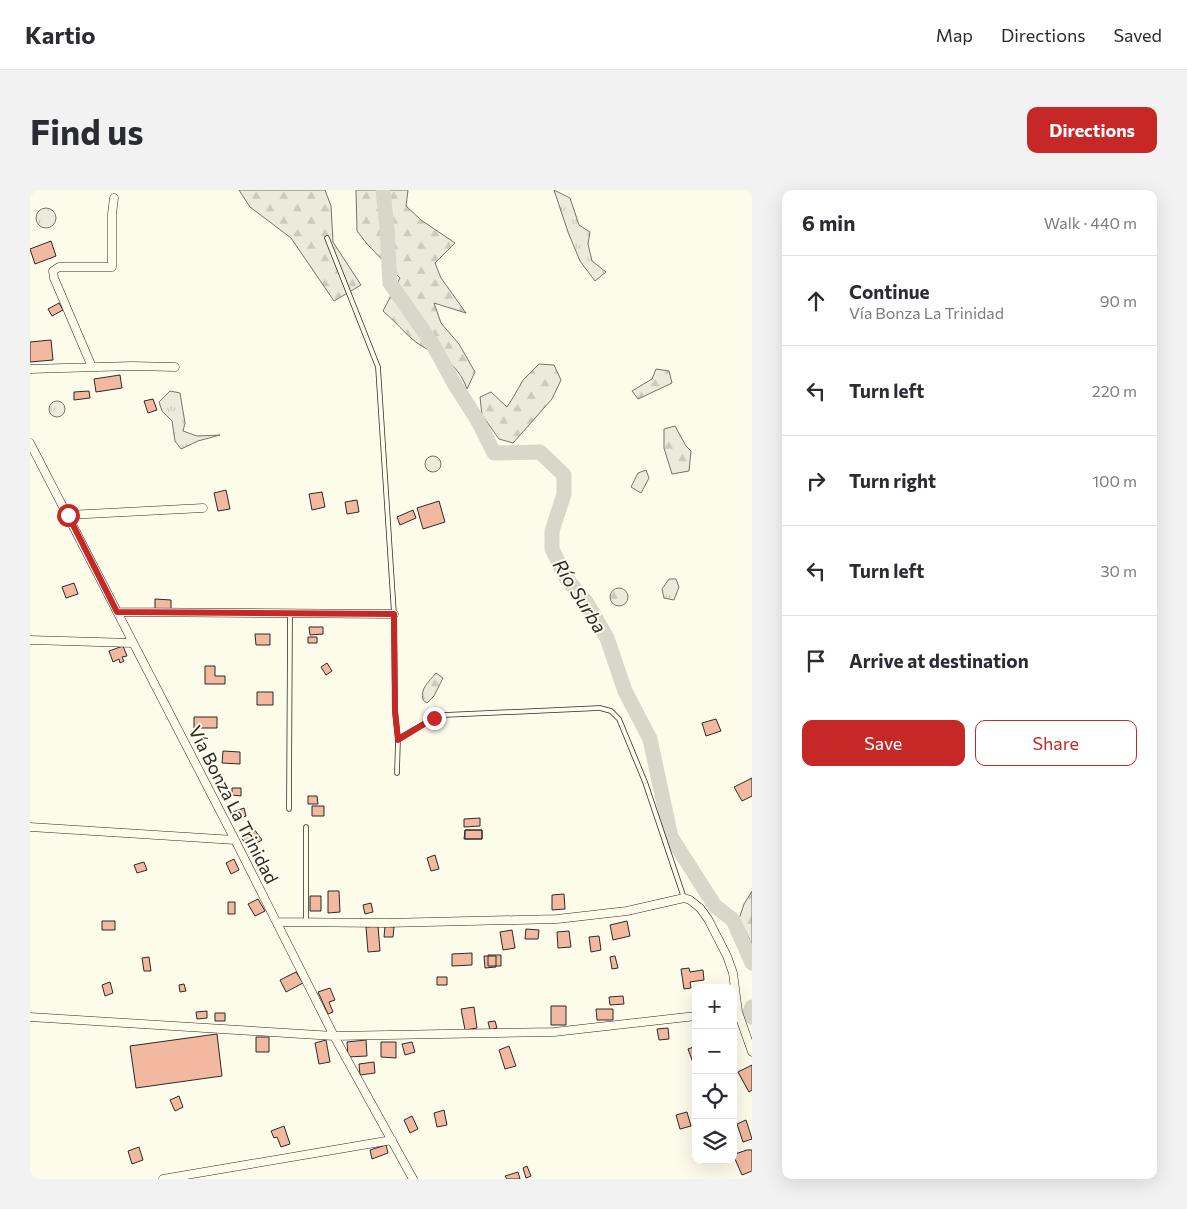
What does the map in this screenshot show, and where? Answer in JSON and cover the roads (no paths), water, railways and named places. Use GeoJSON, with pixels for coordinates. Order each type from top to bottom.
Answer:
{"type":"FeatureCollection","features":[{"type":"Feature","properties":{"kind":"street"},"geometry":{"type":"LineString","coordinates":[[92,367],[54,278],[54,271],[59,267],[112,267],[112,214],[114,198]]}},
{"type":"Feature","properties":{"kind":"street"},"geometry":{"type":"LineString","coordinates":[[30,369],[132,366],[175,367]]}},
{"type":"Feature","properties":{"kind":"street","name":"Vía Bonza La Trinidad"},"geometry":{"type":"LineString","coordinates":[[30,443],[334,1036],[413,1179]]}},
{"type":"Feature","properties":{"kind":"street"},"geometry":{"type":"LineString","coordinates":[[68,515],[204,508]]}},
{"type":"Feature","properties":{"kind":"street"},"geometry":{"type":"LineString","coordinates":[[117,612],[394,614]]}},
{"type":"Feature","properties":{"kind":"street"},"geometry":{"type":"LineString","coordinates":[[30,640],[132,642]]}},
{"type":"Feature","properties":{"kind":"street"},"geometry":{"type":"LineString","coordinates":[[30,827],[235,840]]}},
{"type":"Feature","properties":{"kind":"street"},"geometry":{"type":"LineString","coordinates":[[277,922],[386,923],[557,919],[628,911],[684,898],[700,908],[727,956],[733,973],[734,984]]}},
{"type":"Feature","properties":{"kind":"street"},"geometry":{"type":"LineString","coordinates":[[737,1014],[752,1052]]}},
{"type":"Feature","properties":{"kind":"street"},"geometry":{"type":"LineString","coordinates":[[30,1017],[334,1036],[554,1032],[692,1016]]}},
{"type":"Feature","properties":{"kind":"street"},"geometry":{"type":"LineString","coordinates":[[163,1179],[392,1140]]}},
{"type":"Feature","properties":{"kind":"lane"},"geometry":{"type":"LineString","coordinates":[[327,238],[378,367],[394,614],[395,711],[398,740],[397,773]]}},
{"type":"Feature","properties":{"kind":"lane"},"geometry":{"type":"LineString","coordinates":[[289,810],[290,612]]}},
{"type":"Feature","properties":{"kind":"lane"},"geometry":{"type":"LineString","coordinates":[[398,740],[434,718],[444,715],[600,708],[611,711],[619,719],[645,782],[684,898]]}},
{"type":"Feature","properties":{"kind":"lane"},"geometry":{"type":"LineString","coordinates":[[306,827],[306,922]]}},
{"type":"Feature","properties":{"kind":"waterway","name":"Río Surba"},"geometry":{"type":"LineString","coordinates":[[383,190],[390,283],[432,343],[478,421],[494,453],[540,452],[564,475],[564,494],[552,531],[552,549],[566,578],[587,603],[607,638],[625,691],[650,739],[671,837],[715,906],[733,920],[752,963]]}},
{"type":"Feature","properties":{"kind":"waterway","name":"Río Surba"},"geometry":{"type":"LineString","coordinates":[[752,1007],[750,1012],[752,1017]]}}]}
